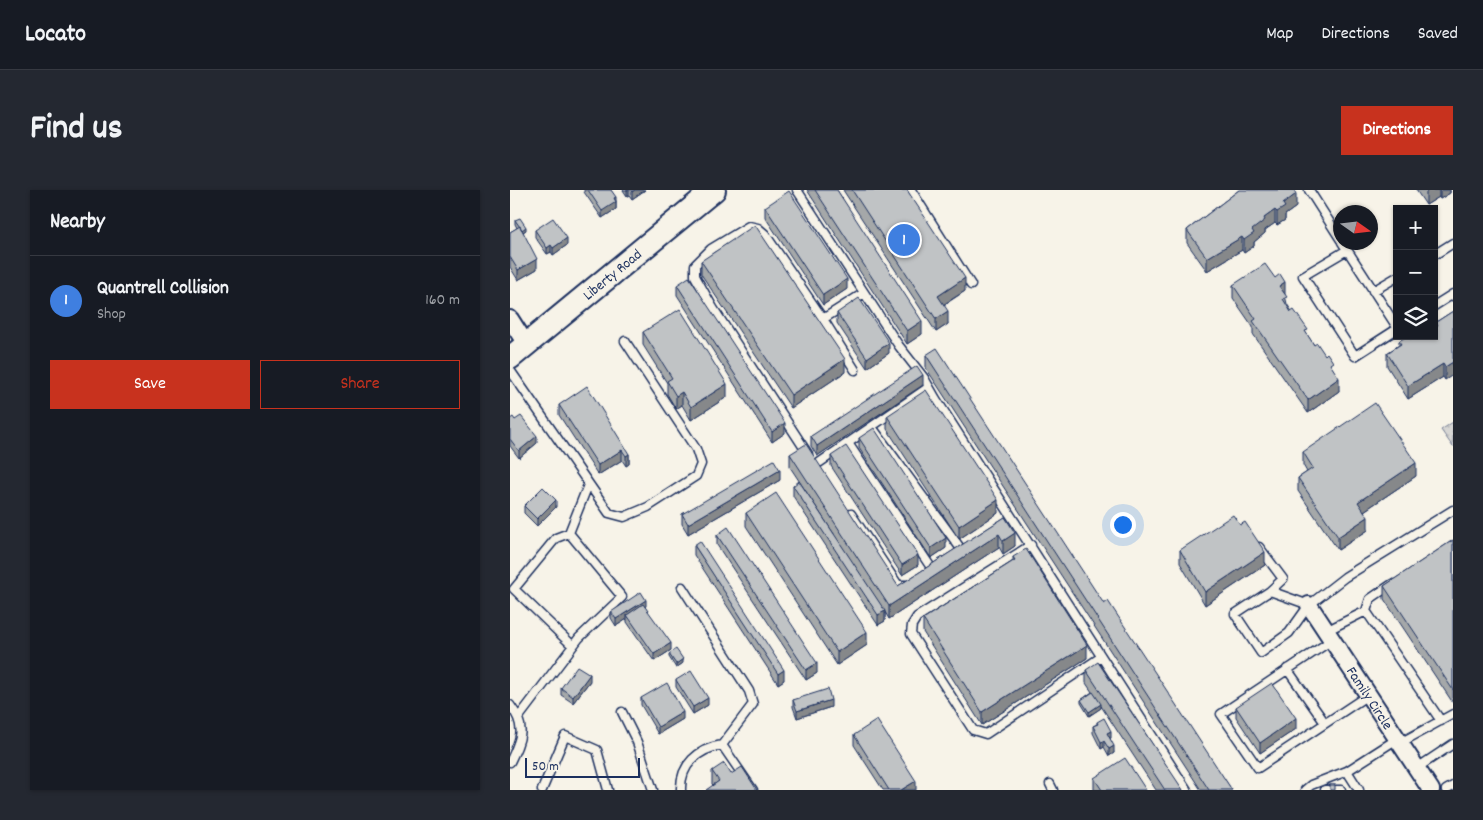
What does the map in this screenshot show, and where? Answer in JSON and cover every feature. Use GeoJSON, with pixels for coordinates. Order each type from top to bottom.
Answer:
{"type":"FeatureCollection","features":[{"type":"Feature","properties":{"kind":"main road","name":"Liberty Road"},"geometry":{"type":"LineString","coordinates":[[518,351],[714,190]]}},
{"type":"Feature","properties":{"kind":"street"},"geometry":{"type":"LineString","coordinates":[[510,319],[518,351]]}},
{"type":"Feature","properties":{"kind":"street","name":"Family Circle"},"geometry":{"type":"LineString","coordinates":[[1309,605],[1431,790]]}},
{"type":"Feature","properties":{"kind":"lane"},"geometry":{"type":"LineString","coordinates":[[797,190],[864,293],[929,387],[1187,790]]}},
{"type":"Feature","properties":{"kind":"lane"},"geometry":{"type":"LineString","coordinates":[[911,190],[971,285]]}},
{"type":"Feature","properties":{"kind":"lane"},"geometry":{"type":"LineString","coordinates":[[1309,190],[1333,228]]}},
{"type":"Feature","properties":{"kind":"lane"},"geometry":{"type":"LineString","coordinates":[[821,472],[713,308],[695,276],[695,265],[711,249],[749,226],[758,228],[765,234],[855,370]]}},
{"type":"Feature","properties":{"kind":"lane"},"geometry":{"type":"LineString","coordinates":[[1438,253],[1453,244]]}},
{"type":"Feature","properties":{"kind":"lane"},"geometry":{"type":"LineString","coordinates":[[1393,322],[1347,250],[1304,276],[1355,356],[1393,331]]}},
{"type":"Feature","properties":{"kind":"lane"},"geometry":{"type":"LineString","coordinates":[[1373,291],[1393,279]]}},
{"type":"Feature","properties":{"kind":"lane"},"geometry":{"type":"LineString","coordinates":[[823,319],[864,293]]}},
{"type":"Feature","properties":{"kind":"lane"},"geometry":{"type":"LineString","coordinates":[[1438,303],[1453,294]]}},
{"type":"Feature","properties":{"kind":"lane"},"geometry":{"type":"LineString","coordinates":[[510,370],[588,485],[610,514],[624,516],[648,507],[696,476],[701,464],[696,449],[625,341]]}},
{"type":"Feature","properties":{"kind":"lane"},"geometry":{"type":"LineString","coordinates":[[816,465],[929,387]]}},
{"type":"Feature","properties":{"kind":"lane"},"geometry":{"type":"LineString","coordinates":[[872,426],[961,550]]}},
{"type":"Feature","properties":{"kind":"lane"},"geometry":{"type":"LineString","coordinates":[[848,443],[932,569]]}},
{"type":"Feature","properties":{"kind":"lane"},"geometry":{"type":"LineString","coordinates":[[573,646],[514,590],[556,538],[569,533],[588,485]]}},
{"type":"Feature","properties":{"kind":"lane"},"geometry":{"type":"LineString","coordinates":[[847,509],[898,585],[908,586],[916,580]]}},
{"type":"Feature","properties":{"kind":"lane"},"geometry":{"type":"LineString","coordinates":[[1254,540],[1283,579],[1270,591],[1235,614],[1261,654],[1289,633],[1309,605],[1344,577],[1453,510]]}},
{"type":"Feature","properties":{"kind":"lane"},"geometry":{"type":"LineString","coordinates":[[1005,520],[1012,515]]}},
{"type":"Feature","properties":{"kind":"lane"},"geometry":{"type":"LineString","coordinates":[[519,717],[573,646],[622,598],[569,533]]}},
{"type":"Feature","properties":{"kind":"lane"},"geometry":{"type":"LineString","coordinates":[[954,554],[968,544]]}},
{"type":"Feature","properties":{"kind":"lane"},"geometry":{"type":"LineString","coordinates":[[1031,545],[917,617],[912,625],[911,634],[972,730],[986,734],[1002,726],[1101,657]]}},
{"type":"Feature","properties":{"kind":"lane"},"geometry":{"type":"LineString","coordinates":[[924,575],[939,564]]}},
{"type":"Feature","properties":{"kind":"lane"},"geometry":{"type":"LineString","coordinates":[[1368,695],[1258,768],[1221,714],[1288,669],[1329,635],[1366,611],[1370,599],[1398,580]]}},
{"type":"Feature","properties":{"kind":"lane"},"geometry":{"type":"LineString","coordinates":[[682,588],[749,691],[752,704],[722,746]]}},
{"type":"Feature","properties":{"kind":"lane"},"geometry":{"type":"LineString","coordinates":[[1270,591],[1309,605]]}},
{"type":"Feature","properties":{"kind":"lane"},"geometry":{"type":"LineString","coordinates":[[1366,611],[1441,721]]}},
{"type":"Feature","properties":{"kind":"lane"},"geometry":{"type":"LineString","coordinates":[[1288,669],[1325,724]]}},
{"type":"Feature","properties":{"kind":"lane"},"geometry":{"type":"LineString","coordinates":[[510,705],[519,717],[521,738],[510,759]]}},
{"type":"Feature","properties":{"kind":"lane"},"geometry":{"type":"LineString","coordinates":[[622,712],[637,742],[653,790]]}},
{"type":"Feature","properties":{"kind":"lane"},"geometry":{"type":"LineString","coordinates":[[1305,790],[1311,785],[1347,771],[1399,741],[1453,714]]}},
{"type":"Feature","properties":{"kind":"lane"},"geometry":{"type":"LineString","coordinates":[[542,790],[565,736],[597,750],[608,790]]}},
{"type":"Feature","properties":{"kind":"lane"},"geometry":{"type":"LineString","coordinates":[[1417,768],[1453,744]]}},
{"type":"Feature","properties":{"kind":"lane"},"geometry":{"type":"LineString","coordinates":[[680,790],[680,778],[687,766],[700,752],[708,747],[722,746]]}},
{"type":"Feature","properties":{"kind":"lane"},"geometry":{"type":"LineString","coordinates":[[722,746],[753,790]]}},
{"type":"Feature","properties":{"kind":"lane"},"geometry":{"type":"LineString","coordinates":[[1347,771],[1359,790]]}},
{"type":"Feature","properties":{"kind":"lane"},"geometry":{"type":"LineString","coordinates":[[1446,790],[1453,786]]}},
{"type":"Feature","properties":{"kind":"lane"},"geometry":{"type":"LineString","coordinates":[[1325,790],[1341,790]]}},
{"type":"Feature","properties":{"kind":"shaded area"},"geometry":{"type":"Polygon","coordinates":[[[1453,422],[1453,447],[1441,430],[1453,422]]]}},
{"type":"Feature","properties":{"kind":"building"},"geometry":{"type":"Polygon","coordinates":[[[588,190],[611,190],[616,197],[614,198],[616,202],[602,211],[588,190]]]}},
{"type":"Feature","properties":{"kind":"building"},"geometry":{"type":"Polygon","coordinates":[[[815,190],[837,190],[922,321],[907,331],[815,190]]]}},
{"type":"Feature","properties":{"kind":"building"},"geometry":{"type":"Polygon","coordinates":[[[852,190],[907,190],[965,278],[938,296],[948,311],[936,319],[852,190]]]}},
{"type":"Feature","properties":{"kind":"building"},"geometry":{"type":"Polygon","coordinates":[[[1239,190],[1294,190],[1296,194],[1283,204],[1285,207],[1277,212],[1275,210],[1264,218],[1265,220],[1252,230],[1254,233],[1244,240],[1242,237],[1207,258],[1187,230],[1239,190]]]}},
{"type":"Feature","properties":{"kind":"building"},"geometry":{"type":"Polygon","coordinates":[[[789,191],[847,279],[823,295],[765,207],[789,191]]]}},
{"type":"Feature","properties":{"kind":"building"},"geometry":{"type":"Polygon","coordinates":[[[520,218],[526,227],[522,230],[515,220],[520,218]]]}},
{"type":"Feature","properties":{"kind":"building"},"geometry":{"type":"Polygon","coordinates":[[[553,218],[567,238],[553,248],[551,245],[547,248],[535,230],[553,218]]]}},
{"type":"Feature","properties":{"kind":"building"},"geometry":{"type":"Polygon","coordinates":[[[755,225],[845,359],[791,395],[701,261],[755,225]]]}},
{"type":"Feature","properties":{"kind":"building"},"geometry":{"type":"Polygon","coordinates":[[[520,226],[537,259],[518,270],[510,257],[510,232],[520,226]]]}},
{"type":"Feature","properties":{"kind":"building"},"geometry":{"type":"Polygon","coordinates":[[[1265,264],[1275,278],[1280,274],[1285,282],[1279,286],[1287,297],[1283,299],[1291,312],[1294,310],[1308,330],[1305,331],[1314,345],[1317,343],[1325,355],[1327,353],[1333,362],[1330,364],[1339,378],[1308,400],[1253,321],[1256,319],[1233,285],[1265,264]]]}},
{"type":"Feature","properties":{"kind":"building"},"geometry":{"type":"Polygon","coordinates":[[[689,277],[785,423],[772,432],[677,285],[689,277]]]}},
{"type":"Feature","properties":{"kind":"building"},"geometry":{"type":"Polygon","coordinates":[[[859,298],[889,343],[867,358],[837,313],[859,298]]]}},
{"type":"Feature","properties":{"kind":"building"},"geometry":{"type":"Polygon","coordinates":[[[680,309],[727,384],[691,407],[682,392],[676,396],[667,381],[672,378],[643,332],[680,309]]]}},
{"type":"Feature","properties":{"kind":"building"},"geometry":{"type":"Polygon","coordinates":[[[1453,311],[1453,362],[1445,367],[1443,364],[1408,386],[1387,353],[1401,344],[1399,341],[1401,340],[1438,340],[1438,321],[1453,311]]]}},
{"type":"Feature","properties":{"kind":"building"},"geometry":{"type":"Polygon","coordinates":[[[937,348],[1104,604],[1108,601],[1232,790],[1209,790],[926,355],[937,348]]]}},
{"type":"Feature","properties":{"kind":"building"},"geometry":{"type":"Polygon","coordinates":[[[917,366],[923,375],[817,446],[811,436],[917,366]]]}},
{"type":"Feature","properties":{"kind":"building"},"geometry":{"type":"Polygon","coordinates":[[[587,386],[629,454],[626,456],[622,450],[598,465],[559,405],[587,386]]]}},
{"type":"Feature","properties":{"kind":"building"},"geometry":{"type":"Polygon","coordinates":[[[926,390],[998,500],[959,526],[887,416],[926,390]]]}},
{"type":"Feature","properties":{"kind":"building"},"geometry":{"type":"Polygon","coordinates":[[[1375,403],[1416,463],[1358,502],[1368,517],[1338,537],[1298,478],[1313,468],[1303,452],[1375,403]]]}},
{"type":"Feature","properties":{"kind":"building"},"geometry":{"type":"Polygon","coordinates":[[[521,416],[537,436],[519,451],[510,439],[510,419],[513,417],[515,420],[521,416]]]}},
{"type":"Feature","properties":{"kind":"building"},"geometry":{"type":"Polygon","coordinates":[[[874,428],[946,538],[931,548],[859,438],[874,428]]]}},
{"type":"Feature","properties":{"kind":"building"},"geometry":{"type":"Polygon","coordinates":[[[806,444],[898,586],[1005,517],[1015,533],[1003,541],[999,534],[889,606],[790,454],[806,444]]]}},
{"type":"Feature","properties":{"kind":"building"},"geometry":{"type":"Polygon","coordinates":[[[846,446],[918,555],[902,565],[831,456],[846,446]]]}},
{"type":"Feature","properties":{"kind":"building"},"geometry":{"type":"Polygon","coordinates":[[[774,460],[780,470],[688,524],[682,514],[774,460]]]}},
{"type":"Feature","properties":{"kind":"building"},"geometry":{"type":"Polygon","coordinates":[[[799,481],[885,611],[878,615],[793,486],[799,481]]]}},
{"type":"Feature","properties":{"kind":"building"},"geometry":{"type":"Polygon","coordinates":[[[543,487],[556,500],[537,519],[524,506],[543,487]]]}},
{"type":"Feature","properties":{"kind":"building"},"geometry":{"type":"Polygon","coordinates":[[[776,493],[867,632],[837,652],[746,513],[776,493]]]}},
{"type":"Feature","properties":{"kind":"building"},"geometry":{"type":"Polygon","coordinates":[[[1233,515],[1240,525],[1245,522],[1265,552],[1205,592],[1180,550],[1233,515]]]}},
{"type":"Feature","properties":{"kind":"building"},"geometry":{"type":"Polygon","coordinates":[[[728,527],[817,663],[806,670],[717,535],[728,527]]]}},
{"type":"Feature","properties":{"kind":"building"},"geometry":{"type":"Polygon","coordinates":[[[1453,540],[1453,690],[1384,586],[1453,540]]]}},
{"type":"Feature","properties":{"kind":"building"},"geometry":{"type":"Polygon","coordinates":[[[700,541],[784,670],[778,674],[694,545],[700,541]]]}},
{"type":"Feature","properties":{"kind":"building"},"geometry":{"type":"Polygon","coordinates":[[[1026,549],[1087,645],[982,712],[923,619],[1015,560],[1013,557],[1026,549]]]}},
{"type":"Feature","properties":{"kind":"building"},"geometry":{"type":"Polygon","coordinates":[[[641,592],[646,600],[616,619],[611,612],[641,592]]]}},
{"type":"Feature","properties":{"kind":"building"},"geometry":{"type":"Polygon","coordinates":[[[643,604],[671,643],[654,654],[627,615],[643,604]]]}},
{"type":"Feature","properties":{"kind":"building"},"geometry":{"type":"Polygon","coordinates":[[[676,649],[683,659],[676,664],[669,654],[676,649]]]}},
{"type":"Feature","properties":{"kind":"building"},"geometry":{"type":"Polygon","coordinates":[[[1098,662],[1183,790],[1165,790],[1086,670],[1098,662]]]}},
{"type":"Feature","properties":{"kind":"building"},"geometry":{"type":"Polygon","coordinates":[[[577,666],[590,674],[573,697],[561,688],[577,666]]]}},
{"type":"Feature","properties":{"kind":"building"},"geometry":{"type":"Polygon","coordinates":[[[691,671],[708,698],[693,707],[676,680],[691,671]]]}},
{"type":"Feature","properties":{"kind":"building"},"geometry":{"type":"Polygon","coordinates":[[[667,683],[683,712],[658,727],[641,698],[667,683]]]}},
{"type":"Feature","properties":{"kind":"building"},"geometry":{"type":"Polygon","coordinates":[[[1272,683],[1296,718],[1260,743],[1236,707],[1272,683]]]}},
{"type":"Feature","properties":{"kind":"building"},"geometry":{"type":"Polygon","coordinates":[[[828,689],[831,700],[797,711],[793,700],[828,689]]]}},
{"type":"Feature","properties":{"kind":"building"},"geometry":{"type":"Polygon","coordinates":[[[1093,692],[1101,704],[1089,712],[1081,700],[1093,692]]]}},
{"type":"Feature","properties":{"kind":"building"},"geometry":{"type":"Polygon","coordinates":[[[1104,718],[1111,731],[1107,733],[1114,746],[1109,749],[1104,741],[1101,742],[1093,726],[1104,718]]]}},
{"type":"Feature","properties":{"kind":"building"},"geometry":{"type":"Polygon","coordinates":[[[877,720],[916,781],[901,790],[889,790],[854,735],[877,720]]]}},
{"type":"Feature","properties":{"kind":"building"},"geometry":{"type":"Polygon","coordinates":[[[1125,758],[1146,790],[1102,790],[1094,778],[1125,758]]]}},
{"type":"Feature","properties":{"kind":"building"},"geometry":{"type":"Polygon","coordinates":[[[724,763],[731,774],[742,767],[757,790],[706,790],[719,781],[712,771],[724,763]]]}},
{"type":"Feature","properties":{"kind":"building"},"geometry":{"type":"Polygon","coordinates":[[[1330,785],[1335,785],[1335,790],[1330,790],[1330,785]]]}},
{"type":"Feature","properties":{"kind":"place","name":"Quantrell Collision"},"geometry":{"type":"Point","coordinates":[904,240]}}]}
